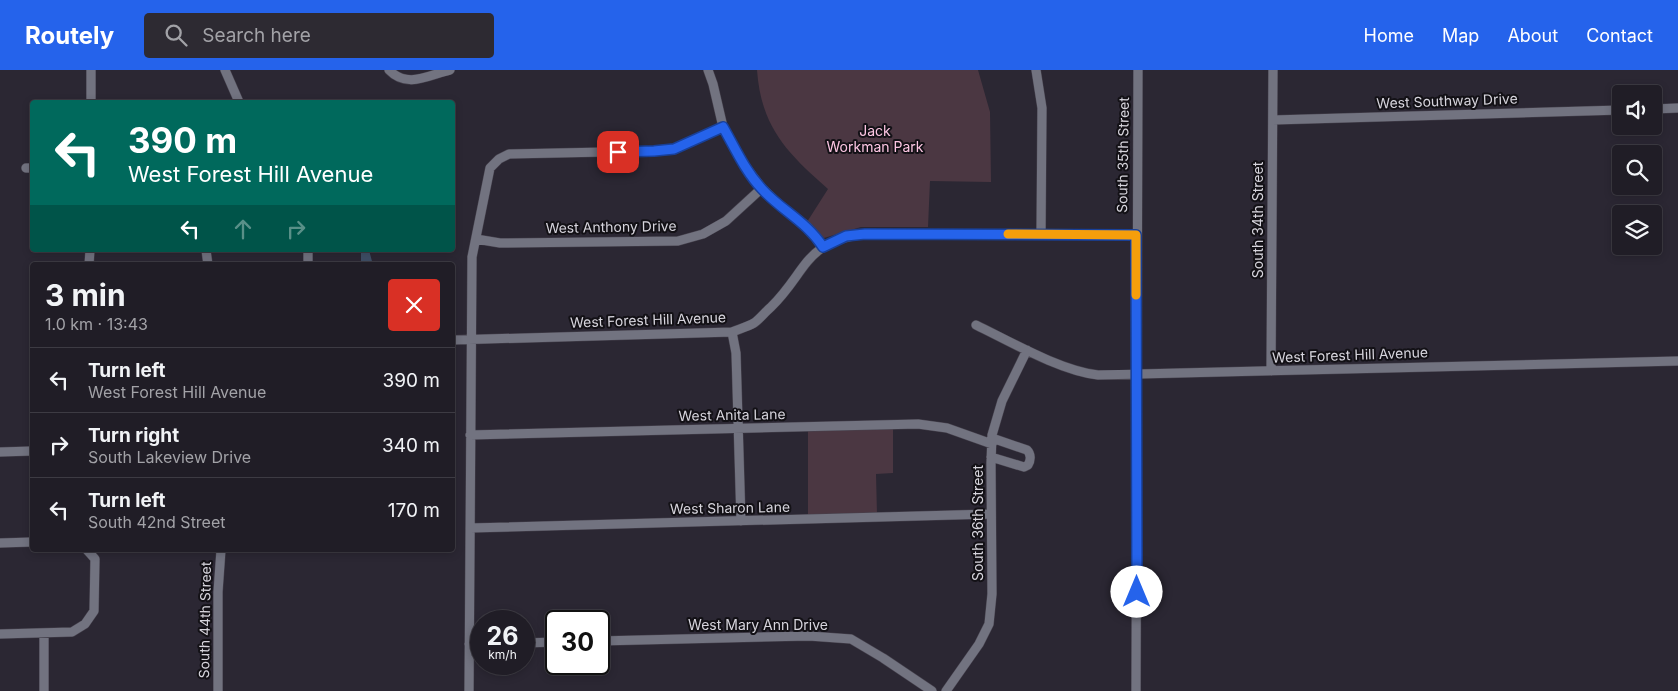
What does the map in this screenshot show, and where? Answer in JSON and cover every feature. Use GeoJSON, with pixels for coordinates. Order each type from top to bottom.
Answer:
{"type":"FeatureCollection","features":[{"type":"Feature","properties":{"kind":"street"},"geometry":{"type":"LineString","coordinates":[[91,70],[91,100]]}},
{"type":"Feature","properties":{"kind":"street"},"geometry":{"type":"LineString","coordinates":[[225,70],[238,100]]}},
{"type":"Feature","properties":{"kind":"street"},"geometry":{"type":"LineString","coordinates":[[391,73],[404,80],[418,80],[450,70]]}},
{"type":"Feature","properties":{"kind":"street"},"geometry":{"type":"LineString","coordinates":[[708,70],[723,127],[742,162],[762,188],[784,209],[807,226],[823,247]]}},
{"type":"Feature","properties":{"kind":"street"},"geometry":{"type":"LineString","coordinates":[[1036,70],[1042,108],[1041,234]]}},
{"type":"Feature","properties":{"kind":"street","name":"South 35th Street"},"geometry":{"type":"LineString","coordinates":[[1136,691],[1138,70]]}},
{"type":"Feature","properties":{"kind":"street","name":"South 34th Street"},"geometry":{"type":"LineString","coordinates":[[1271,371],[1273,70]]}},
{"type":"Feature","properties":{"kind":"street"},"geometry":{"type":"LineString","coordinates":[[1662,109],[1678,108]]}},
{"type":"Feature","properties":{"kind":"street","name":"West Southway Drive"},"geometry":{"type":"LineString","coordinates":[[1273,120],[1612,110]]}},
{"type":"Feature","properties":{"kind":"street"},"geometry":{"type":"LineString","coordinates":[[469,691],[472,257],[490,168],[499,159],[509,154],[674,149],[723,127]]}},
{"type":"Feature","properties":{"kind":"street","name":"West Anthony Drive"},"geometry":{"type":"LineString","coordinates":[[476,239],[500,243],[678,241],[703,234],[726,221],[762,188]]}},
{"type":"Feature","properties":{"kind":"street","name":"West Forest Hill Avenue"},"geometry":{"type":"LineString","coordinates":[[455,340],[732,332],[755,323],[778,300],[803,265],[823,247],[846,236],[865,234],[1136,235]]}},
{"type":"Feature","properties":{"kind":"street","name":"West Forest Hill Avenue"},"geometry":{"type":"LineString","coordinates":[[976,325],[1027,350],[1090,374],[1137,375],[1678,361]]}},
{"type":"Feature","properties":{"kind":"street"},"geometry":{"type":"LineString","coordinates":[[732,332],[736,353],[741,521]]}},
{"type":"Feature","properties":{"kind":"street","name":"South 36th Street"},"geometry":{"type":"LineString","coordinates":[[946,691],[979,644],[989,624],[992,594],[992,441],[996,418],[1002,401],[1027,350]]}},
{"type":"Feature","properties":{"kind":"street","name":"West Anita Lane"},"geometry":{"type":"LineString","coordinates":[[470,435],[928,424],[1027,450],[1030,454],[1028,465],[1024,467],[991,457]]}},
{"type":"Feature","properties":{"kind":"street"},"geometry":{"type":"LineString","coordinates":[[0,452],[30,451]]}},
{"type":"Feature","properties":{"kind":"street","name":"West Sharon Lane"},"geometry":{"type":"LineString","coordinates":[[470,528],[991,514]]}},
{"type":"Feature","properties":{"kind":"street"},"geometry":{"type":"LineString","coordinates":[[0,543],[30,542]]}},
{"type":"Feature","properties":{"kind":"street"},"geometry":{"type":"LineString","coordinates":[[0,634],[72,632],[85,624],[94,611],[95,559],[89,552]]}},
{"type":"Feature","properties":{"kind":"street","name":"South 44th Street"},"geometry":{"type":"LineString","coordinates":[[218,691],[218,592],[221,552]]}},
{"type":"Feature","properties":{"kind":"street"},"geometry":{"type":"LineString","coordinates":[[44,633],[44,691]]}},
{"type":"Feature","properties":{"kind":"street","name":"West Mary Ann Drive"},"geometry":{"type":"LineString","coordinates":[[610,641],[808,636],[851,639],[932,691]]}},
{"type":"Feature","properties":{"kind":"green space","name":"Jack Workman Park"},"geometry":{"type":"Polygon","coordinates":[[[757,70],[978,70],[990,112],[991,182],[930,181],[928,227],[861,227],[824,238],[807,222],[828,189],[789,151],[770,123],[764,108],[757,70]]]}},
{"type":"Feature","properties":{"kind":"green space"},"geometry":{"type":"Polygon","coordinates":[[[893,428],[893,473],[876,474],[877,514],[808,515],[808,431],[893,428]]]}},
{"type":"Feature","properties":{"kind":"water"},"geometry":{"type":"Polygon","coordinates":[[[361,252],[370,252],[372,262],[361,262],[361,252]]]}},
{"type":"Feature","properties":{"kind":"slow traffic"},"geometry":{"type":"LineString","coordinates":[[1008,234],[1136,235],[1136,295]]}},
{"type":"Feature","properties":{"kind":"route"},"geometry":{"type":"LineString","coordinates":[[618,152],[674,149],[723,127],[742,162],[762,188],[784,209],[807,226],[823,247],[846,236],[865,234],[1136,235],[1137,592]]}}]}
